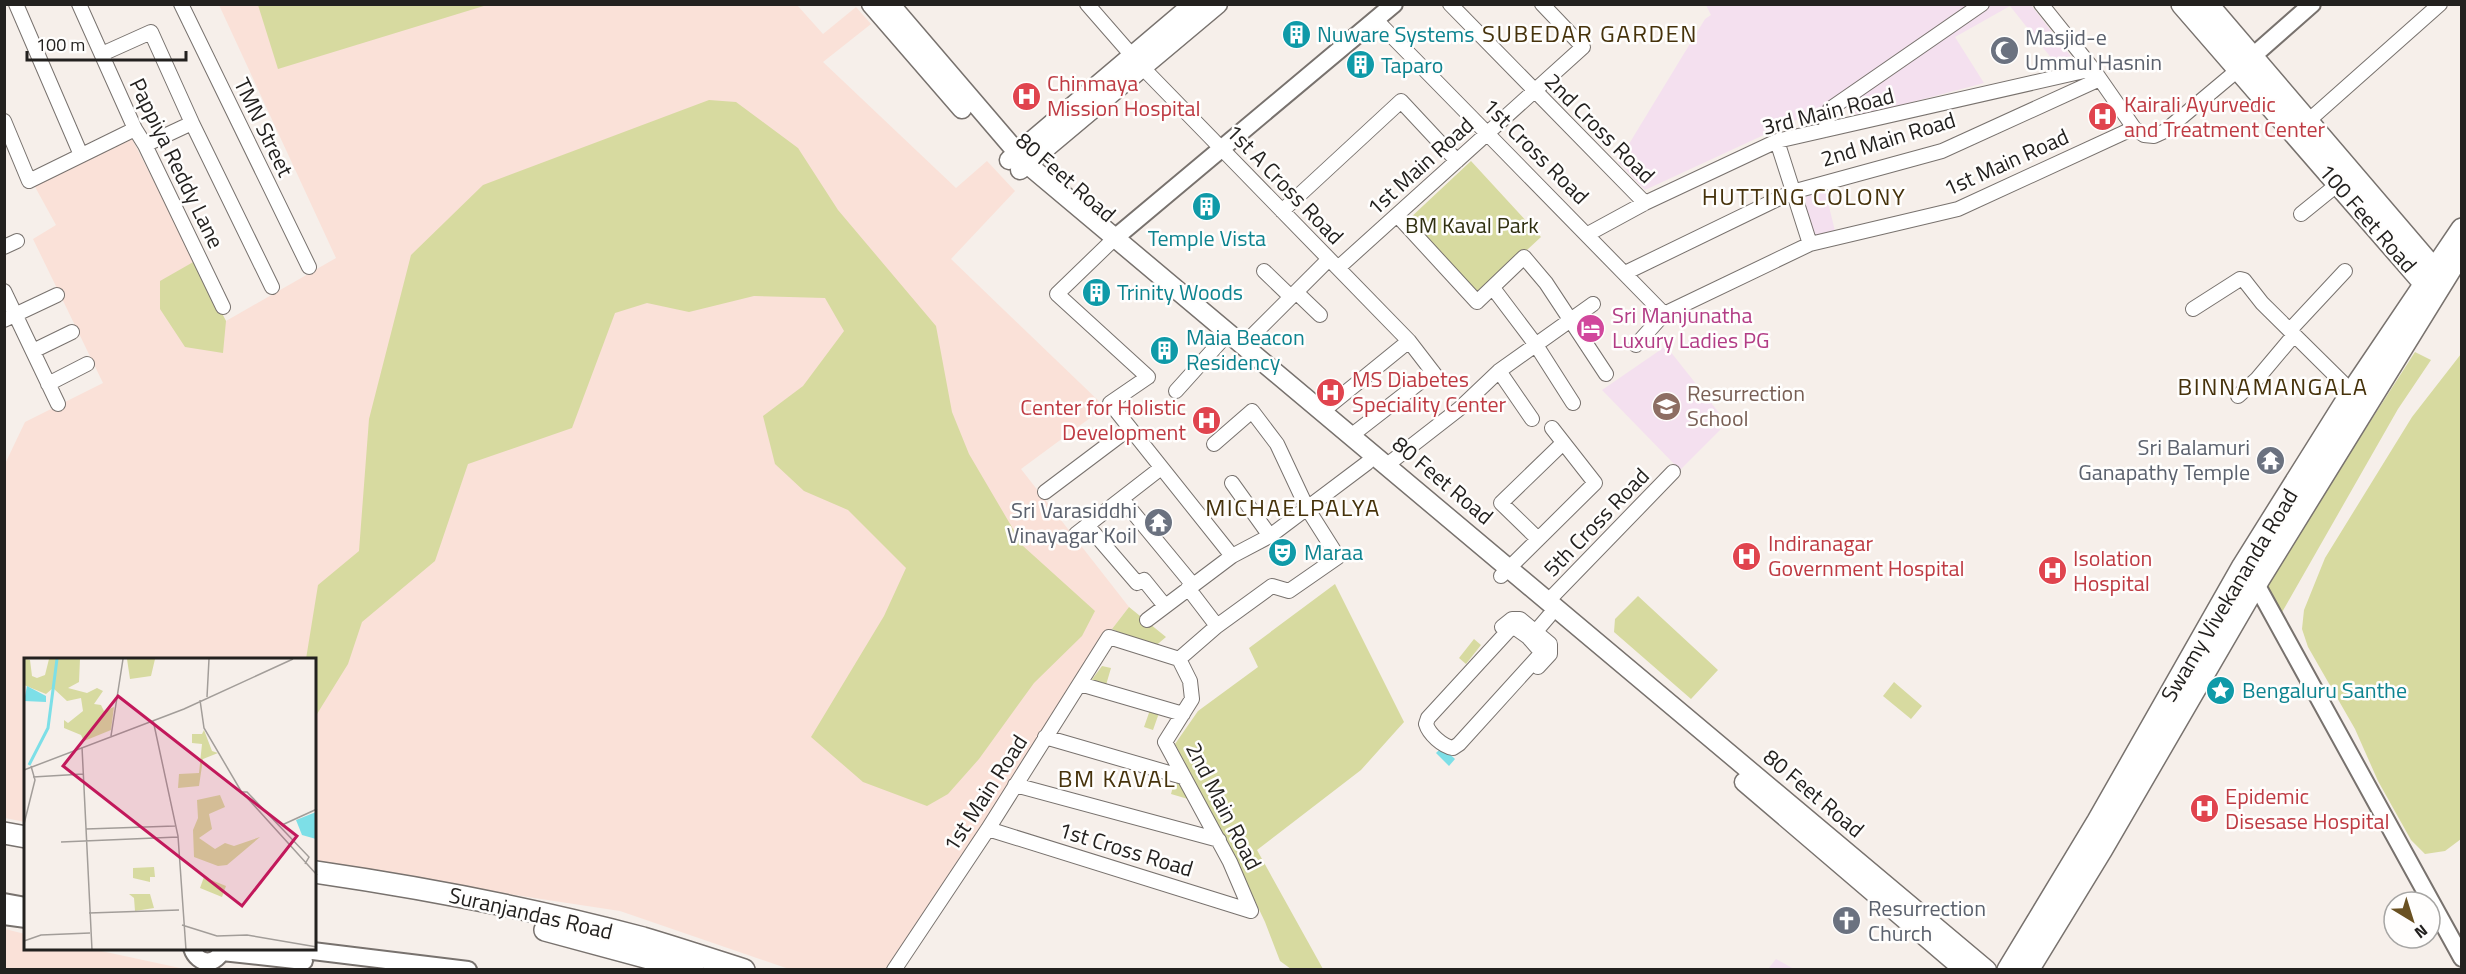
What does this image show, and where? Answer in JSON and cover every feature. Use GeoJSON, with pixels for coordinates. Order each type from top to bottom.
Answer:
{"type":"FeatureCollection","features":[{"type":"Feature","properties":{"kind":"main road","name":"80 Feet Road"},"geometry":{"type":"LineString","coordinates":[[871,4],[935,68],[1018,162],[1111,241],[1221,341],[1367,463],[1505,572]]}},
{"type":"Feature","properties":{"kind":"main road","name":"80 Feet Road"},"geometry":{"type":"LineString","coordinates":[[890,4],[935,68]]}},
{"type":"Feature","properties":{"kind":"main road"},"geometry":{"type":"LineString","coordinates":[[1018,162],[1137,61],[1193,4]]}},
{"type":"Feature","properties":{"kind":"main road"},"geometry":{"type":"LineString","coordinates":[[1137,61],[1218,4]]}},
{"type":"Feature","properties":{"kind":"main road","name":"100 Feet Road"},"geometry":{"type":"LineString","coordinates":[[2182,4],[2307,122],[2435,283]]}},
{"type":"Feature","properties":{"kind":"main road","name":"100 Feet Road"},"geometry":{"type":"LineString","coordinates":[[2207,4],[2246,62],[2338,184],[2435,283]]}},
{"type":"Feature","properties":{"kind":"main road","name":"Swamy Vivekananda Road"},"geometry":{"type":"LineString","coordinates":[[2028,969],[2102,849],[2435,283],[2462,229]]}},
{"type":"Feature","properties":{"kind":"main road","name":"80 Feet Road"},"geometry":{"type":"LineString","coordinates":[[1111,241],[1244,345],[1352,435],[1548,610],[1964,969]]}},
{"type":"Feature","properties":{"kind":"main road","name":"Swamy Vivekananda Road"},"geometry":{"type":"LineString","coordinates":[[2008,969],[2098,821],[2243,566],[2352,392],[2462,251]]}},
{"type":"Feature","properties":{"kind":"main road","name":"80 Feet Road"},"geometry":{"type":"LineString","coordinates":[[1548,610],[1987,969]]}},
{"type":"Feature","properties":{"kind":"main road"},"geometry":{"type":"LineString","coordinates":[[4,826],[24,829]]}},
{"type":"Feature","properties":{"kind":"main road"},"geometry":{"type":"LineString","coordinates":[[4,834],[24,837]]}},
{"type":"Feature","properties":{"kind":"main road","name":"Suranjandas Road"},"geometry":{"type":"LineString","coordinates":[[316,872],[419,895],[460,908],[693,969]]}},
{"type":"Feature","properties":{"kind":"main road","name":"Suranjandas Road"},"geometry":{"type":"LineString","coordinates":[[316,885],[419,895],[462,896],[644,939],[744,969]]}},
{"type":"Feature","properties":{"kind":"street"},"geometry":{"type":"LineString","coordinates":[[16,4],[81,155]]}},
{"type":"Feature","properties":{"kind":"street","name":"Pappiya Reddy Lane"},"geometry":{"type":"LineString","coordinates":[[79,4],[135,129],[145,145],[223,307]]}},
{"type":"Feature","properties":{"kind":"street","name":"TMN Street"},"geometry":{"type":"LineString","coordinates":[[182,4],[309,267]]}},
{"type":"Feature","properties":{"kind":"street"},"geometry":{"type":"LineString","coordinates":[[1087,4],[1137,61]]}},
{"type":"Feature","properties":{"kind":"street"},"geometry":{"type":"LineString","coordinates":[[1232,556],[1110,403],[1148,376],[1057,294],[1111,241],[1394,4]]}},
{"type":"Feature","properties":{"kind":"street","name":"2nd Cross Road"},"geometry":{"type":"LineString","coordinates":[[1450,4],[1645,203]]}},
{"type":"Feature","properties":{"kind":"street","name":"1st Main Road"},"geometry":{"type":"LineString","coordinates":[[1244,345],[1293,294],[1397,215],[1583,47],[1542,4]]}},
{"type":"Feature","properties":{"kind":"street"},"geometry":{"type":"LineString","coordinates":[[1825,130],[1830,109],[1982,4]]}},
{"type":"Feature","properties":{"kind":"street"},"geometry":{"type":"LineString","coordinates":[[2041,4],[2096,74],[2134,128],[2144,135],[2154,136],[2165,131],[2312,4]]}},
{"type":"Feature","properties":{"kind":"street"},"geometry":{"type":"LineString","coordinates":[[2307,122],[2440,4]]}},
{"type":"Feature","properties":{"kind":"street","name":"1st Cross Road"},"geometry":{"type":"LineString","coordinates":[[1376,20],[1664,314]]}},
{"type":"Feature","properties":{"kind":"street"},"geometry":{"type":"LineString","coordinates":[[102,54],[151,32],[192,123],[272,286]]}},
{"type":"Feature","properties":{"kind":"street","name":"1st A Cross Road"},"geometry":{"type":"LineString","coordinates":[[1137,61],[1408,341],[1436,376],[1352,435]]}},
{"type":"Feature","properties":{"kind":"street","name":"3rd Main Road"},"geometry":{"type":"LineString","coordinates":[[1588,234],[1645,203],[1777,141],[2096,74]]}},
{"type":"Feature","properties":{"kind":"street","name":"2nd Main Road"},"geometry":{"type":"LineString","coordinates":[[1625,273],[1792,192],[1942,151],[2096,74]]}},
{"type":"Feature","properties":{"kind":"street"},"geometry":{"type":"LineString","coordinates":[[1282,211],[1401,101],[1457,161]]}},
{"type":"Feature","properties":{"kind":"street"},"geometry":{"type":"LineString","coordinates":[[4,121],[29,181],[135,129]]}},
{"type":"Feature","properties":{"kind":"street"},"geometry":{"type":"LineString","coordinates":[[145,145],[192,123]]}},
{"type":"Feature","properties":{"kind":"street","name":"1st Main Road"},"geometry":{"type":"LineString","coordinates":[[1636,345],[1664,314],[1810,244],[1958,209],[2134,128]]}},
{"type":"Feature","properties":{"kind":"street"},"geometry":{"type":"LineString","coordinates":[[1777,141],[1810,244]]}},
{"type":"Feature","properties":{"kind":"street"},"geometry":{"type":"LineString","coordinates":[[2301,214],[2338,184]]}},
{"type":"Feature","properties":{"kind":"street"},"geometry":{"type":"LineString","coordinates":[[1397,215],[1477,302],[1524,257],[1572,320],[1606,374]]}},
{"type":"Feature","properties":{"kind":"street"},"geometry":{"type":"LineString","coordinates":[[1264,271],[1320,315]]}},
{"type":"Feature","properties":{"kind":"street"},"geometry":{"type":"LineString","coordinates":[[2238,396],[2257,379],[2292,332],[2345,271]]}},
{"type":"Feature","properties":{"kind":"street"},"geometry":{"type":"LineString","coordinates":[[2193,309],[2240,279],[2352,392]]}},
{"type":"Feature","properties":{"kind":"street"},"geometry":{"type":"LineString","coordinates":[[1493,288],[1536,345],[1573,403]]}},
{"type":"Feature","properties":{"kind":"street"},"geometry":{"type":"LineString","coordinates":[[4,291],[10,317],[33,351],[58,404]]}},
{"type":"Feature","properties":{"kind":"street"},"geometry":{"type":"LineString","coordinates":[[10,317],[57,295]]}},
{"type":"Feature","properties":{"kind":"street"},"geometry":{"type":"LineString","coordinates":[[1387,465],[1459,409],[1499,371],[1593,304]]}},
{"type":"Feature","properties":{"kind":"street"},"geometry":{"type":"LineString","coordinates":[[33,351],[72,332]]}},
{"type":"Feature","properties":{"kind":"street"},"geometry":{"type":"LineString","coordinates":[[1176,391],[1221,341]]}},
{"type":"Feature","properties":{"kind":"street"},"geometry":{"type":"LineString","coordinates":[[1329,406],[1408,341]]}},
{"type":"Feature","properties":{"kind":"street"},"geometry":{"type":"LineString","coordinates":[[48,384],[87,364]]}},
{"type":"Feature","properties":{"kind":"street"},"geometry":{"type":"LineString","coordinates":[[1499,371],[1532,419]]}},
{"type":"Feature","properties":{"kind":"street"},"geometry":{"type":"LineString","coordinates":[[1179,659],[1217,626],[1272,586],[1289,591],[1338,557],[1307,508],[1277,444],[1252,411],[1214,444]]}},
{"type":"Feature","properties":{"kind":"street"},"geometry":{"type":"LineString","coordinates":[[1045,492],[1130,428]]}},
{"type":"Feature","properties":{"kind":"street"},"geometry":{"type":"LineString","coordinates":[[1505,572],[1595,483],[1552,428]]}},
{"type":"Feature","properties":{"kind":"street"},"geometry":{"type":"LineString","coordinates":[[1538,539],[1501,503],[1563,443]]}},
{"type":"Feature","properties":{"kind":"street"},"geometry":{"type":"LineString","coordinates":[[1147,620],[1232,556],[1270,536],[1367,463]]}},
{"type":"Feature","properties":{"kind":"street"},"geometry":{"type":"LineString","coordinates":[[1161,468],[1081,530],[1137,583],[1144,580],[1165,606]]}},
{"type":"Feature","properties":{"kind":"street","name":"5th Cross Road"},"geometry":{"type":"LineString","coordinates":[[1532,634],[1548,610],[1673,472]]}},
{"type":"Feature","properties":{"kind":"street"},"geometry":{"type":"LineString","coordinates":[[1232,483],[1270,536]]}},
{"type":"Feature","properties":{"kind":"street"},"geometry":{"type":"LineString","coordinates":[[1122,499],[1191,587],[1217,626]]}},
{"type":"Feature","properties":{"kind":"street"},"geometry":{"type":"LineString","coordinates":[[2256,584],[2462,958]]}},
{"type":"Feature","properties":{"kind":"street"},"geometry":{"type":"LineString","coordinates":[[1498,630],[1514,618],[1520,619],[1532,634],[1541,652],[1459,744],[1453,748],[1446,747],[1428,730],[1426,724],[1428,718],[1514,627],[1532,634],[1550,644],[1552,650],[1535,670]]}},
{"type":"Feature","properties":{"kind":"street","name":"1st Main Road"},"geometry":{"type":"LineString","coordinates":[[894,969],[988,829],[1109,637],[1179,659]]}},
{"type":"Feature","properties":{"kind":"street","name":"2nd Main Road"},"geometry":{"type":"LineString","coordinates":[[1179,659],[1190,681],[1192,695],[1190,703],[1166,742],[1219,840],[1251,911]]}},
{"type":"Feature","properties":{"kind":"street"},"geometry":{"type":"LineString","coordinates":[[1080,684],[1183,714]]}},
{"type":"Feature","properties":{"kind":"street"},"geometry":{"type":"LineString","coordinates":[[1046,737],[1183,777]]}},
{"type":"Feature","properties":{"kind":"street"},"geometry":{"type":"LineString","coordinates":[[1016,785],[1219,840]]}},
{"type":"Feature","properties":{"kind":"street","name":"1st Cross Road"},"geometry":{"type":"LineString","coordinates":[[988,829],[1251,911]]}},
{"type":"Feature","properties":{"kind":"street"},"geometry":{"type":"LineString","coordinates":[[4,902],[24,906]]}},
{"type":"Feature","properties":{"kind":"street"},"geometry":{"type":"LineString","coordinates":[[4,916],[24,919]]}},
{"type":"Feature","properties":{"kind":"street"},"geometry":{"type":"LineString","coordinates":[[194,958],[213,962],[223,950],[468,969]]}},
{"type":"Feature","properties":{"kind":"street"},"geometry":{"type":"LineString","coordinates":[[298,950],[359,962],[380,969]]}},
{"type":"Feature","properties":{"kind":"shaded area"},"geometry":{"type":"Polygon","coordinates":[[[219,5],[797,5],[823,34],[856,7],[871,24],[823,62],[956,188],[987,161],[1015,191],[951,259],[1105,407],[1021,469],[1129,607],[1112,629],[886,969],[789,969],[620,911],[316,865],[316,658],[24,658],[24,822],[5,818],[4,466],[25,422],[103,383],[33,239],[56,225],[34,185],[131,137],[226,321],[336,258],[219,5]]]}},
{"type":"Feature","properties":{"kind":"shaded area"},"geometry":{"type":"Polygon","coordinates":[[[1706,5],[2031,5],[2073,59],[2056,64],[2010,6],[1955,37],[1984,83],[1860,116],[1835,102],[1645,190],[1618,162],[1705,19],[1711,15],[1706,5]]]}},
{"type":"Feature","properties":{"kind":"shaded area"},"geometry":{"type":"Polygon","coordinates":[[[1825,190],[1835,231],[1814,235],[1800,196],[1825,190]]]}},
{"type":"Feature","properties":{"kind":"shaded area","name":"Resurrection School"},"geometry":{"type":"Polygon","coordinates":[[[1666,346],[1727,423],[1680,470],[1602,390],[1666,346]]]}},
{"type":"Feature","properties":{"kind":"shaded area"},"geometry":{"type":"Polygon","coordinates":[[[5,929],[24,934],[24,950],[97,950],[180,968],[179,970],[5,969],[5,929]]]}},
{"type":"Feature","properties":{"kind":"shaded area"},"geometry":{"type":"Polygon","coordinates":[[[1776,959],[1794,969],[1768,969],[1776,959]]]}},
{"type":"Feature","properties":{"kind":"green space"},"geometry":{"type":"Polygon","coordinates":[[[258,4],[487,5],[278,69],[258,4]]]}},
{"type":"Feature","properties":{"kind":"green space"},"geometry":{"type":"Polygon","coordinates":[[[709,100],[736,102],[798,148],[838,210],[936,326],[952,412],[969,454],[1023,546],[1095,611],[1082,636],[1034,683],[979,759],[948,794],[927,806],[863,782],[811,737],[884,616],[906,568],[848,510],[804,491],[775,464],[763,416],[803,386],[844,331],[825,298],[754,296],[689,312],[647,303],[615,313],[572,428],[468,464],[435,561],[362,622],[348,664],[317,714],[316,658],[306,658],[318,585],[359,551],[369,419],[411,255],[483,185],[709,100]]]}},
{"type":"Feature","properties":{"kind":"green space","name":"BM Kaval Park"},"geometry":{"type":"Polygon","coordinates":[[[1471,161],[1541,237],[1479,294],[1409,219],[1471,161]]]}},
{"type":"Feature","properties":{"kind":"green space"},"geometry":{"type":"Polygon","coordinates":[[[195,261],[226,321],[223,353],[185,347],[160,309],[160,281],[195,261]]]}},
{"type":"Feature","properties":{"kind":"green space"},"geometry":{"type":"Polygon","coordinates":[[[2415,352],[2431,360],[2398,409],[2281,614],[2265,585],[2415,352]]]}},
{"type":"Feature","properties":{"kind":"green space"},"geometry":{"type":"Polygon","coordinates":[[[2461,354],[2461,839],[2445,851],[2425,854],[2411,840],[2378,781],[2355,729],[2308,647],[2302,629],[2304,610],[2325,558],[2412,417],[2461,354]]]}},
{"type":"Feature","properties":{"kind":"green space"},"geometry":{"type":"Polygon","coordinates":[[[1335,584],[1404,722],[1361,770],[1257,850],[1323,969],[1291,969],[1280,961],[1265,922],[1229,846],[1175,744],[1198,711],[1258,667],[1249,648],[1335,584]]]}},
{"type":"Feature","properties":{"kind":"green space"},"geometry":{"type":"Polygon","coordinates":[[[1638,596],[1718,670],[1691,699],[1614,632],[1615,619],[1638,596]]]}},
{"type":"Feature","properties":{"kind":"green space"},"geometry":{"type":"Polygon","coordinates":[[[1129,607],[1166,637],[1153,648],[1112,629],[1129,607]]]}},
{"type":"Feature","properties":{"kind":"green space"},"geometry":{"type":"Polygon","coordinates":[[[1474,639],[1481,645],[1466,664],[1459,658],[1474,639]]]}},
{"type":"Feature","properties":{"kind":"green space"},"geometry":{"type":"Polygon","coordinates":[[[1102,666],[1111,668],[1106,685],[1090,682],[1102,666]]]}},
{"type":"Feature","properties":{"kind":"green space"},"geometry":{"type":"Polygon","coordinates":[[[1894,682],[1922,706],[1911,719],[1883,696],[1894,682]]]}},
{"type":"Feature","properties":{"kind":"green space"},"geometry":{"type":"Polygon","coordinates":[[[1150,710],[1159,713],[1153,730],[1144,727],[1150,710]]]}},
{"type":"Feature","properties":{"kind":"green space"},"geometry":{"type":"Polygon","coordinates":[[[1175,779],[1180,780],[1188,799],[1171,794],[1175,779]]]}},
{"type":"Feature","properties":{"kind":"water"},"geometry":{"type":"Polygon","coordinates":[[[1442,747],[1455,759],[1449,766],[1436,753],[1442,747]]]}},
{"type":"Feature","properties":{"kind":"place","name":"Nuware Systems"},"geometry":{"type":"Point","coordinates":[1296,34]}},
{"type":"Feature","properties":{"kind":"place","name":"Masjid-e Ummul Hasnin"},"geometry":{"type":"Point","coordinates":[2004,50]}},
{"type":"Feature","properties":{"kind":"place","name":"Taparo"},"geometry":{"type":"Point","coordinates":[1360,65]}},
{"type":"Feature","properties":{"kind":"place","name":"Chinmaya Mission Hospital"},"geometry":{"type":"Point","coordinates":[1026,96]}},
{"type":"Feature","properties":{"kind":"place","name":"Kairali Ayurvedic and Treatment Center"},"geometry":{"type":"Point","coordinates":[2103,117]}},
{"type":"Feature","properties":{"kind":"place","name":"Temple Vista"},"geometry":{"type":"Point","coordinates":[1207,206]}},
{"type":"Feature","properties":{"kind":"place","name":"Trinity Woods"},"geometry":{"type":"Point","coordinates":[1096,292]}},
{"type":"Feature","properties":{"kind":"place","name":"Sri Manjunatha Luxury Ladies PG"},"geometry":{"type":"Point","coordinates":[1591,328]}},
{"type":"Feature","properties":{"kind":"place","name":"Maia Beacon Residency"},"geometry":{"type":"Point","coordinates":[1165,350]}},
{"type":"Feature","properties":{"kind":"place","name":"MS Diabetes Speciality Center"},"geometry":{"type":"Point","coordinates":[1331,392]}},
{"type":"Feature","properties":{"kind":"place","name":"Resurrection School"},"geometry":{"type":"Point","coordinates":[1666,406]}},
{"type":"Feature","properties":{"kind":"place","name":"Center for Holistic Development"},"geometry":{"type":"Point","coordinates":[1207,420]}},
{"type":"Feature","properties":{"kind":"place","name":"Sri Balamuri Ganapathy Temple"},"geometry":{"type":"Point","coordinates":[2271,460]}},
{"type":"Feature","properties":{"kind":"place","name":"Sri Varasiddhi Vinayagar Koil"},"geometry":{"type":"Point","coordinates":[1158,523]}},
{"type":"Feature","properties":{"kind":"place","name":"Maraa"},"geometry":{"type":"Point","coordinates":[1283,552]}},
{"type":"Feature","properties":{"kind":"place","name":"Indiranagar Government Hospital"},"geometry":{"type":"Point","coordinates":[1747,556]}},
{"type":"Feature","properties":{"kind":"place","name":"Isolation Hospital"},"geometry":{"type":"Point","coordinates":[2052,571]}},
{"type":"Feature","properties":{"kind":"place","name":"Bengaluru Santhe"},"geometry":{"type":"Point","coordinates":[2221,690]}},
{"type":"Feature","properties":{"kind":"place","name":"Epidemic Disesase Hospital"},"geometry":{"type":"Point","coordinates":[2204,809]}},
{"type":"Feature","properties":{"kind":"place","name":"Resurrection Church"},"geometry":{"type":"Point","coordinates":[1847,921]}},
{"type":"Feature","properties":{"kind":"district","name":"SUBEDAR GARDEN"},"geometry":{"type":"Point","coordinates":[1590,33]}},
{"type":"Feature","properties":{"kind":"district","name":"HUTTING COLONY"},"geometry":{"type":"Point","coordinates":[1804,196]}},
{"type":"Feature","properties":{"kind":"district","name":"BINNAMANGALA"},"geometry":{"type":"Point","coordinates":[2273,386]}},
{"type":"Feature","properties":{"kind":"district","name":"MICHAELPALYA"},"geometry":{"type":"Point","coordinates":[1293,507]}},
{"type":"Feature","properties":{"kind":"district","name":"BM KAVAL"},"geometry":{"type":"Point","coordinates":[1117,778]}}]}
